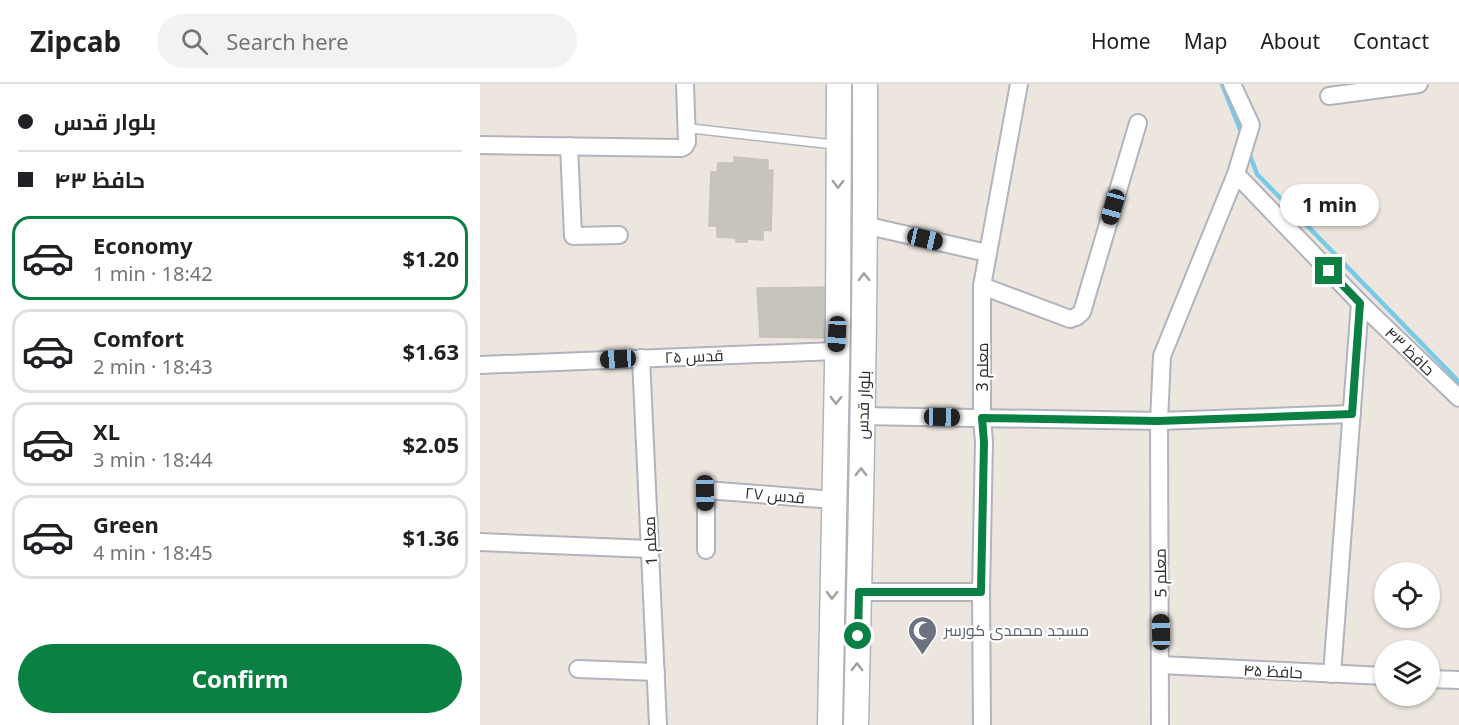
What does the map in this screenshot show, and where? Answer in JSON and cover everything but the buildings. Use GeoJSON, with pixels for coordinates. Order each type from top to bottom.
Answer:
{"type":"FeatureCollection","features":[{"type":"Feature","properties":{"kind":"main road","name":"بلوار قدس"},"geometry":{"type":"LineString","coordinates":[[830,725],[838,317],[839,84]]}},
{"type":"Feature","properties":{"kind":"main road","name":"بلوار قدس"},"geometry":{"type":"LineString","coordinates":[[856,725],[861,416],[865,321],[865,84]]}},
{"type":"Feature","properties":{"kind":"main road"},"geometry":{"type":"LineString","coordinates":[[838,317],[847,327],[854,328],[865,321]]}},
{"type":"Feature","properties":{"kind":"main road"},"geometry":{"type":"LineString","coordinates":[[836,362],[856,364],[864,373]]}},
{"type":"Feature","properties":{"kind":"street"},"geometry":{"type":"LineString","coordinates":[[480,145],[681,148],[686,146],[685,84]]}},
{"type":"Feature","properties":{"kind":"street","name":"معلم 3"},"geometry":{"type":"LineString","coordinates":[[982,725],[981,592],[984,442],[982,286],[1019,84]]}},
{"type":"Feature","properties":{"kind":"street","name":"معلم 5"},"geometry":{"type":"LineString","coordinates":[[1160,725],[1158,421],[1162,356],[1236,174],[1251,125],[1232,84]]}},
{"type":"Feature","properties":{"kind":"street"},"geometry":{"type":"LineString","coordinates":[[1329,96],[1419,84]]}},
{"type":"Feature","properties":{"kind":"street"},"geometry":{"type":"LineString","coordinates":[[982,286],[1070,319],[1082,312],[1138,123]]}},
{"type":"Feature","properties":{"kind":"street"},"geometry":{"type":"LineString","coordinates":[[569,146],[573,236],[620,235]]}},
{"type":"Feature","properties":{"kind":"street","name":"حافظ ۴۳"},"geometry":{"type":"LineString","coordinates":[[1236,174],[1360,303],[1459,398]]}},
{"type":"Feature","properties":{"kind":"street"},"geometry":{"type":"LineString","coordinates":[[864,225],[987,253]]}},
{"type":"Feature","properties":{"kind":"street"},"geometry":{"type":"LineString","coordinates":[[1332,674],[1360,303]]}},
{"type":"Feature","properties":{"kind":"street","name":"قدس ۲۵"},"geometry":{"type":"LineString","coordinates":[[480,365],[641,358],[836,362]]}},
{"type":"Feature","properties":{"kind":"street","name":"معلم 1"},"geometry":{"type":"LineString","coordinates":[[641,358],[658,725]]}},
{"type":"Feature","properties":{"kind":"street"},"geometry":{"type":"LineString","coordinates":[[861,416],[1158,421],[1352,414]]}},
{"type":"Feature","properties":{"kind":"street","name":"قدس ۲۷"},"geometry":{"type":"LineString","coordinates":[[706,550],[706,490],[834,500]]}},
{"type":"Feature","properties":{"kind":"street"},"geometry":{"type":"LineString","coordinates":[[480,542],[650,549]]}},
{"type":"Feature","properties":{"kind":"street"},"geometry":{"type":"LineString","coordinates":[[859,592],[981,592]]}},
{"type":"Feature","properties":{"kind":"street","name":"حافظ ۴۵"},"geometry":{"type":"LineString","coordinates":[[1161,665],[1374,676]]}},
{"type":"Feature","properties":{"kind":"street"},"geometry":{"type":"LineString","coordinates":[[578,669],[656,672]]}},
{"type":"Feature","properties":{"kind":"street"},"geometry":{"type":"LineString","coordinates":[[1440,679],[1459,680]]}},
{"type":"Feature","properties":{"kind":"lane"},"geometry":{"type":"LineString","coordinates":[[687,129],[838,146]]}},
{"type":"Feature","properties":{"kind":"waterway"},"geometry":{"type":"LineString","coordinates":[[1222,84],[1243,137]]}},
{"type":"Feature","properties":{"kind":"waterway"},"geometry":{"type":"LineString","coordinates":[[1249,153],[1257,174],[1459,382]]}},
{"type":"Feature","properties":{"kind":"place","name":"مسجد محمدی کورسر"},"geometry":{"type":"Point","coordinates":[923,656]}},
{"type":"Feature","properties":{"kind":"route"},"geometry":{"type":"LineString","coordinates":[[858,636],[859,592],[981,592],[984,442],[982,418],[1158,421],[1352,414],[1360,303],[1329,271]]}}]}
